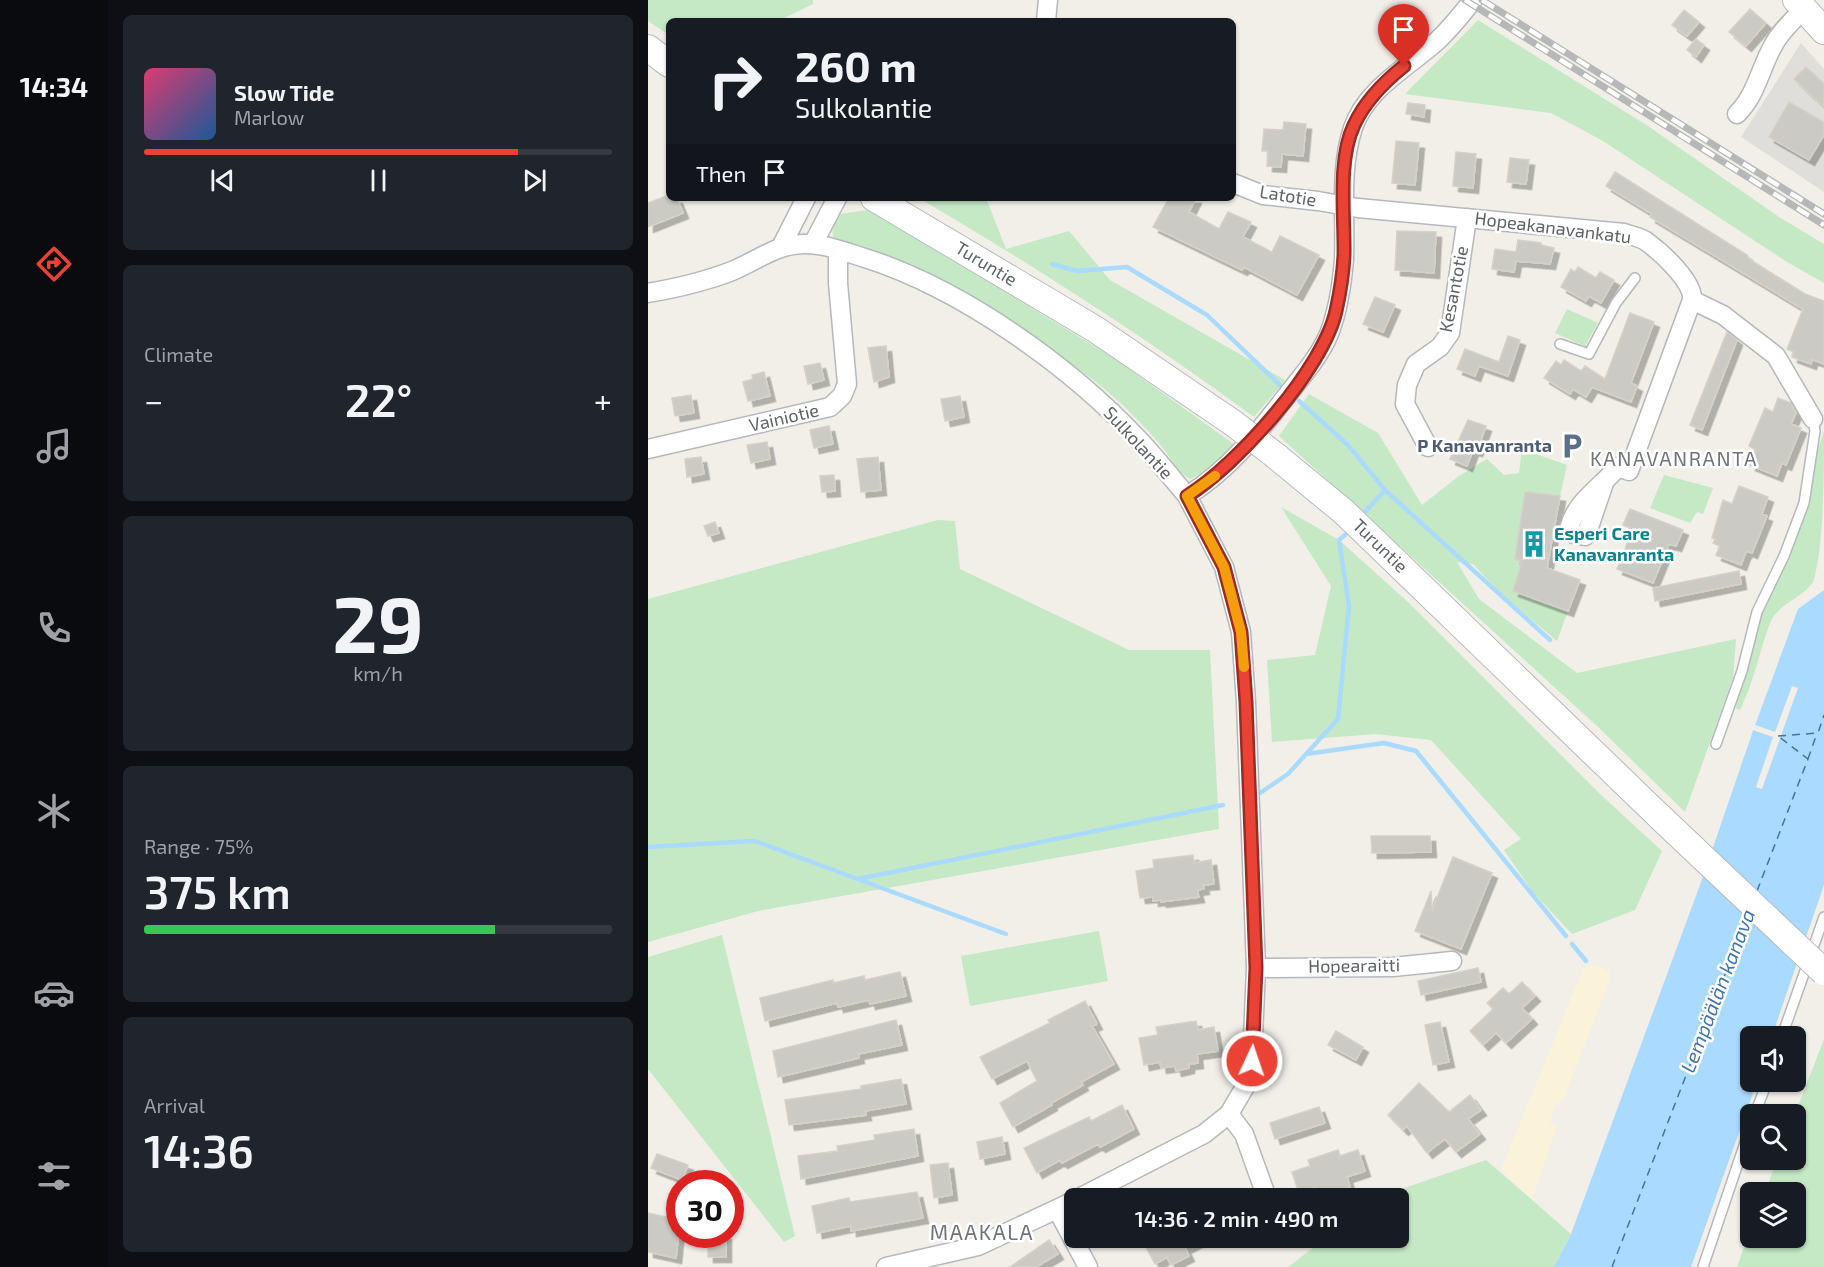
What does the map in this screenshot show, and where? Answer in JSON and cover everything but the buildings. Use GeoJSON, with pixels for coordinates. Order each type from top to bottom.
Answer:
{"type":"FeatureCollection","features":[{"type":"Feature","properties":{"kind":"main road"},"geometry":{"type":"LineString","coordinates":[[1800,4],[1824,30]]}},
{"type":"Feature","properties":{"kind":"main road"},"geometry":{"type":"LineString","coordinates":[[648,48],[666,62]]}},
{"type":"Feature","properties":{"kind":"main road","name":"Turuntie"},"geometry":{"type":"LineString","coordinates":[[879,201],[1095,329],[1233,423],[1276,456],[1344,512],[1824,972]]}},
{"type":"Feature","properties":{"kind":"street"},"geometry":{"type":"LineString","coordinates":[[1046,18],[1048,0]]}},
{"type":"Feature","properties":{"kind":"street","name":"Sulkolantie"},"geometry":{"type":"LineString","coordinates":[[781,247],[813,244],[838,250],[906,271],[937,287],[1044,357],[1132,433],[1187,496],[1233,462],[1318,356],[1336,313],[1341,286],[1347,152],[1353,126],[1373,96],[1437,40],[1473,0]]}},
{"type":"Feature","properties":{"kind":"street"},"geometry":{"type":"LineString","coordinates":[[1737,114],[1757,87],[1774,44],[1800,4]]}},
{"type":"Feature","properties":{"kind":"street","name":"Latotie"},"geometry":{"type":"LineString","coordinates":[[1236,184],[1263,195],[1344,205]]}},
{"type":"Feature","properties":{"kind":"street"},"geometry":{"type":"LineString","coordinates":[[648,293],[693,285],[734,270],[781,247],[804,201]]}},
{"type":"Feature","properties":{"kind":"street"},"geometry":{"type":"LineString","coordinates":[[813,244],[835,201]]}},
{"type":"Feature","properties":{"kind":"street","name":"Hopeakanavankatu"},"geometry":{"type":"LineString","coordinates":[[1344,205],[1624,233],[1645,240],[1685,279],[1691,288],[1692,300]]}},
{"type":"Feature","properties":{"kind":"street","name":"Kesantotie"},"geometry":{"type":"LineString","coordinates":[[1428,447],[1405,404],[1407,385],[1416,364],[1440,346],[1450,333],[1467,218]]}},
{"type":"Feature","properties":{"kind":"street","name":"Vainiotie"},"geometry":{"type":"LineString","coordinates":[[648,449],[830,407],[842,396],[847,384],[838,283],[838,250]]}},
{"type":"Feature","properties":{"kind":"street"},"geometry":{"type":"LineString","coordinates":[[1604,483],[1618,467],[1629,471],[1692,300],[1723,315],[1776,356],[1813,419]]}},
{"type":"Feature","properties":{"kind":"street"},"geometry":{"type":"LineString","coordinates":[[1099,1188],[1204,1134],[1229,1114],[1246,1085],[1252,1061],[1256,968],[1246,702],[1241,632],[1224,567],[1187,496]]}},
{"type":"Feature","properties":{"kind":"street","name":"Hopearaitti"},"geometry":{"type":"LineString","coordinates":[[1256,968],[1393,967],[1452,961]]}},
{"type":"Feature","properties":{"kind":"street"},"geometry":{"type":"LineString","coordinates":[[1229,1114],[1244,1134],[1264,1188]]}},
{"type":"Feature","properties":{"kind":"street"},"geometry":{"type":"LineString","coordinates":[[886,1267],[978,1246],[1064,1206]]}},
{"type":"Feature","properties":{"kind":"street"},"geometry":{"type":"LineString","coordinates":[[1057,1209],[1088,1267]]}},
{"type":"Feature","properties":{"kind":"lane"},"geometry":{"type":"LineString","coordinates":[[1560,345],[1589,354],[1616,303],[1635,278]]}},
{"type":"Feature","properties":{"kind":"lane"},"geometry":{"type":"LineString","coordinates":[[1716,744],[1742,671],[1757,612],[1784,556],[1804,503],[1815,431],[1813,419]]}},
{"type":"Feature","properties":{"kind":"lane"},"geometry":{"type":"LineString","coordinates":[[1786,1026],[1824,917]]}},
{"type":"Feature","properties":{"kind":"lane"},"geometry":{"type":"LineString","coordinates":[[1703,1267],[1740,1158]]}},
{"type":"Feature","properties":{"kind":"shaded area"},"geometry":{"type":"Polygon","coordinates":[[[1801,43],[1824,69],[1824,192],[1741,137],[1801,43]]]}},
{"type":"Feature","properties":{"kind":"green space"},"geometry":{"type":"Polygon","coordinates":[[[648,0],[813,0],[813,4],[784,18],[666,18],[666,33],[648,21],[648,0]]]}},
{"type":"Feature","properties":{"kind":"green space"},"geometry":{"type":"Polygon","coordinates":[[[1478,20],[1648,126],[1779,217],[1824,244],[1824,283],[1787,262],[1603,141],[1551,113],[1405,94],[1478,20]]]}},
{"type":"Feature","properties":{"kind":"green space"},"geometry":{"type":"Polygon","coordinates":[[[924,201],[987,201],[1006,249],[1069,231],[1110,280],[1285,380],[1254,417],[1090,303],[924,201]]]}},
{"type":"Feature","properties":{"kind":"green space"},"geometry":{"type":"Polygon","coordinates":[[[868,210],[1111,356],[1235,445],[1204,472],[1190,479],[1176,467],[1158,442],[1112,395],[1019,326],[952,285],[833,237],[832,223],[840,214],[868,210]]]}},
{"type":"Feature","properties":{"kind":"green space"},"geometry":{"type":"Polygon","coordinates":[[[1567,309],[1598,323],[1585,346],[1555,333],[1567,309]]]}},
{"type":"Feature","properties":{"kind":"green space"},"geometry":{"type":"Polygon","coordinates":[[[1309,394],[1378,433],[1422,505],[1459,476],[1487,459],[1504,475],[1519,473],[1522,449],[1567,465],[1560,496],[1525,493],[1515,558],[1522,562],[1514,591],[1568,611],[1557,641],[1500,593],[1473,564],[1457,562],[1479,599],[1577,673],[1736,639],[1733,678],[1685,812],[1597,726],[1279,436],[1309,394]]]}},
{"type":"Feature","properties":{"kind":"green space"},"geometry":{"type":"Polygon","coordinates":[[[1824,431],[1821,530],[1817,568],[1813,582],[1803,593],[1784,606],[1770,623],[1740,710],[1736,708],[1755,630],[1799,528],[1824,431]]]}},
{"type":"Feature","properties":{"kind":"green space"},"geometry":{"type":"Polygon","coordinates":[[[1664,475],[1713,488],[1703,514],[1697,512],[1690,523],[1650,508],[1664,475]]]}},
{"type":"Feature","properties":{"kind":"green space"},"geometry":{"type":"Polygon","coordinates":[[[1281,507],[1339,540],[1409,603],[1601,795],[1662,851],[1635,910],[1572,934],[1532,891],[1504,850],[1521,839],[1431,740],[1375,734],[1272,742],[1267,660],[1315,655],[1331,586],[1281,507]]]}},
{"type":"Feature","properties":{"kind":"green space"},"geometry":{"type":"Polygon","coordinates":[[[938,520],[955,521],[960,569],[1129,650],[1210,650],[1219,829],[758,911],[648,942],[648,599],[938,520]]]}},
{"type":"Feature","properties":{"kind":"green space"},"geometry":{"type":"Polygon","coordinates":[[[1099,931],[1108,981],[970,1006],[961,956],[1099,931]]]}},
{"type":"Feature","properties":{"kind":"green space"},"geometry":{"type":"Polygon","coordinates":[[[722,935],[795,1236],[784,1242],[744,1191],[744,1170],[727,1170],[648,1069],[648,957],[722,935]]]}},
{"type":"Feature","properties":{"kind":"green space"},"geometry":{"type":"Polygon","coordinates":[[[1824,1039],[1824,1267],[1737,1267],[1744,1248],[1806,1248],[1806,1182],[1769,1182],[1773,1170],[1806,1170],[1806,1104],[1799,1104],[1804,1092],[1806,1092],[1806,1086],[1824,1039]]]}},
{"type":"Feature","properties":{"kind":"green space"},"geometry":{"type":"Polygon","coordinates":[[[1486,1160],[1571,1234],[1554,1267],[1288,1267],[1313,1248],[1409,1248],[1409,1188],[1404,1188],[1486,1160]]]}},
{"type":"Feature","properties":{"kind":"sand"},"geometry":{"type":"Polygon","coordinates":[[[1596,965],[1609,971],[1609,981],[1564,1098],[1554,1107],[1550,1122],[1557,1126],[1532,1199],[1501,1170],[1584,967],[1596,965]]]}},
{"type":"Feature","properties":{"kind":"water","name":"Lempäälän kanava"},"geometry":{"type":"Polygon","coordinates":[[[1824,590],[1824,885],[1775,1026],[1740,1026],[1740,1092],[1753,1092],[1749,1104],[1740,1104],[1740,1130],[1691,1267],[1554,1267],[1571,1234],[1700,885],[1798,609],[1824,590]]]}},
{"type":"Feature","properties":{"kind":"pier"},"geometry":{"type":"Polygon","coordinates":[[[1792,686],[1798,688],[1762,789],[1756,787],[1773,737],[1750,729],[1752,724],[1775,732],[1792,686]]]}},
{"type":"Feature","properties":{"kind":"waterway"},"geometry":{"type":"LineString","coordinates":[[1052,264],[1077,271],[1127,267],[1207,315],[1280,385]]}},
{"type":"Feature","properties":{"kind":"waterway"},"geometry":{"type":"LineString","coordinates":[[1299,401],[1348,445],[1385,490]]}},
{"type":"Feature","properties":{"kind":"waterway"},"geometry":{"type":"LineString","coordinates":[[1365,512],[1385,490],[1550,640]]}},
{"type":"Feature","properties":{"kind":"waterway"},"geometry":{"type":"LineString","coordinates":[[1260,793],[1288,774],[1338,719],[1349,606],[1339,540],[1345,535]]}},
{"type":"Feature","properties":{"kind":"waterway"},"geometry":{"type":"LineString","coordinates":[[1306,754],[1384,743],[1416,751],[1566,936]]}},
{"type":"Feature","properties":{"kind":"waterway"},"geometry":{"type":"LineString","coordinates":[[858,879],[1223,805]]}},
{"type":"Feature","properties":{"kind":"waterway"},"geometry":{"type":"LineString","coordinates":[[648,847],[755,841],[1006,934]]}},
{"type":"Feature","properties":{"kind":"waterway"},"geometry":{"type":"LineString","coordinates":[[1572,944],[1586,961]]}},
{"type":"Feature","properties":{"kind":"ferry route"},"geometry":{"type":"LineString","coordinates":[[1778,736],[1818,733],[1824,715]]}},
{"type":"Feature","properties":{"kind":"ferry route"},"geometry":{"type":"LineString","coordinates":[[1808,759],[1817,733]]}},
{"type":"Feature","properties":{"kind":"ferry route"},"geometry":{"type":"LineString","coordinates":[[1757,891],[1808,759],[1778,736]]}},
{"type":"Feature","properties":{"kind":"ferry route"},"geometry":{"type":"LineString","coordinates":[[1612,1267],[1748,915]]}},
{"type":"Feature","properties":{"kind":"railway"},"geometry":{"type":"LineString","coordinates":[[1465,0],[1824,225]]}},
{"type":"Feature","properties":{"kind":"railway"},"geometry":{"type":"LineString","coordinates":[[1482,0],[1824,214]]}},
{"type":"Feature","properties":{"kind":"slow traffic"},"geometry":{"type":"LineString","coordinates":[[1215,476],[1187,496],[1224,567],[1241,632],[1244,667]]}},
{"type":"Feature","properties":{"kind":"place","name":"P Kanavanranta"},"geometry":{"type":"Point","coordinates":[1572,446]}},
{"type":"Feature","properties":{"kind":"place","name":"Esperi Care Kanavanranta"},"geometry":{"type":"Point","coordinates":[1534,544]}},
{"type":"Feature","properties":{"kind":"district","name":"KANAVANRANTA"},"geometry":{"type":"Point","coordinates":[1674,459]}},
{"type":"Feature","properties":{"kind":"district","name":"MAAKALA"},"geometry":{"type":"Point","coordinates":[982,1233]}},
{"type":"Feature","properties":{"kind":"route"},"geometry":{"type":"LineString","coordinates":[[1252,1061],[1256,968],[1246,702],[1241,632],[1224,567],[1187,496],[1208,483],[1233,462],[1318,356],[1336,313],[1341,286],[1344,259],[1345,178],[1347,152],[1353,126],[1373,96],[1404,66]]}}]}
